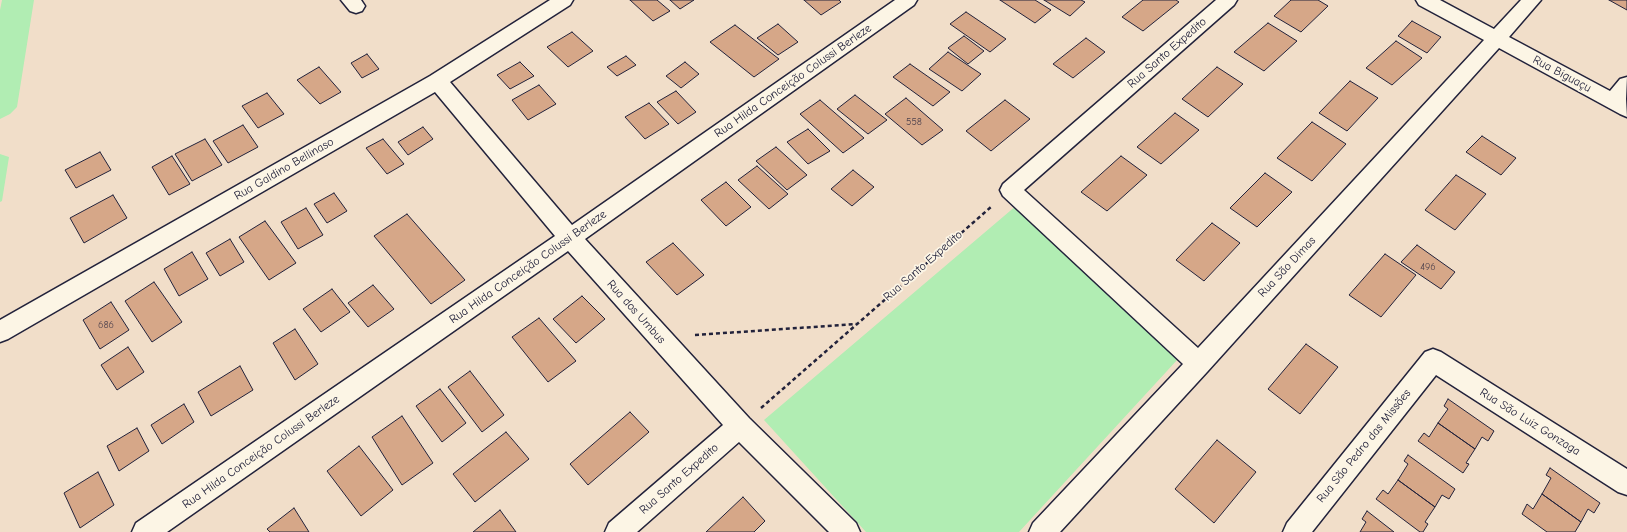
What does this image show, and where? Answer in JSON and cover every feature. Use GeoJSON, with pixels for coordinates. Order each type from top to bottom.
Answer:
{"type":"FeatureCollection","features":[{"type":"Feature","properties":{"kind":"street","name":"Rua Galdino Bellinaso"},"geometry":{"type":"LineString","coordinates":[[0,332],[437,81],[564,0]]}},
{"type":"Feature","properties":{"kind":"street","name":"Rua Hilda Conceição Colussi Berleze"},"geometry":{"type":"LineString","coordinates":[[146,532],[570,238],[908,0]]}},
{"type":"Feature","properties":{"kind":"street","name":"Rua Santo Expedito"},"geometry":{"type":"LineString","coordinates":[[1010,190],[1228,0]]}},
{"type":"Feature","properties":{"kind":"street","name":"Rua Biguaçu"},"geometry":{"type":"LineString","coordinates":[[1425,0],[1620,105]]}},
{"type":"Feature","properties":{"kind":"street","name":"Rua São Dimas"},"geometry":{"type":"LineString","coordinates":[[1042,532],[1199,364],[1532,0]]}},
{"type":"Feature","properties":{"kind":"street","name":"Rua dos Umbus"},"geometry":{"type":"LineString","coordinates":[[437,81],[570,238],[659,338],[740,426],[847,532]]}},
{"type":"Feature","properties":{"kind":"street"},"geometry":{"type":"LineString","coordinates":[[1620,105],[1627,84]]}},
{"type":"Feature","properties":{"kind":"street"},"geometry":{"type":"LineString","coordinates":[[1010,190],[1199,364]]}},
{"type":"Feature","properties":{"kind":"street","name":"Rua São Luiz Gonzaga"},"geometry":{"type":"LineString","coordinates":[[1433,360],[1627,483]]}},
{"type":"Feature","properties":{"kind":"street","name":"Rua São Pedro das Missões"},"geometry":{"type":"LineString","coordinates":[[1296,532],[1433,360]]}},
{"type":"Feature","properties":{"kind":"street","name":"Rua Santo Expedito"},"geometry":{"type":"LineString","coordinates":[[618,532],[740,426]]}},
{"type":"Feature","properties":{"kind":"path","name":"Rua Santo Expedito"},"geometry":{"type":"LineString","coordinates":[[740,426],[1010,190]]}},
{"type":"Feature","properties":{"kind":"path"},"geometry":{"type":"LineString","coordinates":[[659,338],[858,324]]}},
{"type":"Feature","properties":{"kind":"green space"},"geometry":{"type":"Polygon","coordinates":[[[2,0],[34,0],[17,107],[10,114],[0,119],[0,10],[2,0]]]}},
{"type":"Feature","properties":{"kind":"green space"},"geometry":{"type":"Polygon","coordinates":[[[0,154],[9,157],[2,201],[0,202],[0,154]]]}},
{"type":"Feature","properties":{"kind":"green space"},"geometry":{"type":"Polygon","coordinates":[[[1017,205],[1178,359],[1019,532],[866,532],[764,420],[1017,205]]]}},
{"type":"Feature","properties":{"kind":"building"},"geometry":{"type":"Polygon","coordinates":[[[630,0],[657,0],[670,11],[653,21],[630,0]]]}},
{"type":"Feature","properties":{"kind":"building"},"geometry":{"type":"Polygon","coordinates":[[[670,0],[694,0],[680,9],[670,0]]]}},
{"type":"Feature","properties":{"kind":"building"},"geometry":{"type":"Polygon","coordinates":[[[804,0],[839,0],[841,2],[821,15],[804,0]]]}},
{"type":"Feature","properties":{"kind":"building"},"geometry":{"type":"Polygon","coordinates":[[[1000,0],[1035,0],[1051,10],[1035,23],[1000,0]]]}},
{"type":"Feature","properties":{"kind":"building"},"geometry":{"type":"Polygon","coordinates":[[[1044,0],[1081,0],[1085,2],[1070,16],[1044,0]]]}},
{"type":"Feature","properties":{"kind":"building"},"geometry":{"type":"Polygon","coordinates":[[[1143,0],[1176,0],[1179,2],[1143,31],[1122,17],[1143,0]]]}},
{"type":"Feature","properties":{"kind":"building"},"geometry":{"type":"Polygon","coordinates":[[[1291,0],[1318,0],[1328,6],[1301,32],[1274,16],[1291,0]]]}},
{"type":"Feature","properties":{"kind":"building"},"geometry":{"type":"Polygon","coordinates":[[[1609,0],[1627,0],[1627,10],[1609,0]]]}},
{"type":"Feature","properties":{"kind":"building"},"geometry":{"type":"Polygon","coordinates":[[[966,12],[1006,39],[990,52],[950,24],[966,12]]]}},
{"type":"Feature","properties":{"kind":"building"},"geometry":{"type":"Polygon","coordinates":[[[1412,21],[1441,37],[1427,53],[1398,36],[1412,21]]]}},
{"type":"Feature","properties":{"kind":"building"},"geometry":{"type":"Polygon","coordinates":[[[1268,23],[1297,41],[1264,71],[1234,52],[1268,23]]]}},
{"type":"Feature","properties":{"kind":"building"},"geometry":{"type":"Polygon","coordinates":[[[778,24],[798,42],[778,55],[757,38],[778,24]]]}},
{"type":"Feature","properties":{"kind":"building"},"geometry":{"type":"Polygon","coordinates":[[[735,25],[779,59],[754,77],[710,42],[735,25]]]}},
{"type":"Feature","properties":{"kind":"building"},"geometry":{"type":"Polygon","coordinates":[[[572,32],[593,51],[568,67],[547,47],[572,32]]]}},
{"type":"Feature","properties":{"kind":"building"},"geometry":{"type":"Polygon","coordinates":[[[964,36],[984,51],[968,64],[948,48],[964,36]]]}},
{"type":"Feature","properties":{"kind":"building"},"geometry":{"type":"Polygon","coordinates":[[[1086,38],[1105,52],[1073,78],[1053,64],[1086,38]]]}},
{"type":"Feature","properties":{"kind":"building"},"geometry":{"type":"Polygon","coordinates":[[[1396,41],[1422,58],[1392,85],[1366,68],[1396,41]]]}},
{"type":"Feature","properties":{"kind":"building"},"geometry":{"type":"Polygon","coordinates":[[[948,52],[981,74],[962,91],[929,69],[948,52]]]}},
{"type":"Feature","properties":{"kind":"building"},"geometry":{"type":"Polygon","coordinates":[[[367,54],[379,69],[362,78],[351,63],[367,54]]]}},
{"type":"Feature","properties":{"kind":"building"},"geometry":{"type":"Polygon","coordinates":[[[626,56],[636,65],[617,76],[607,67],[626,56]]]}},
{"type":"Feature","properties":{"kind":"building"},"geometry":{"type":"Polygon","coordinates":[[[520,62],[534,76],[510,89],[497,75],[520,62]]]}},
{"type":"Feature","properties":{"kind":"building"},"geometry":{"type":"Polygon","coordinates":[[[685,62],[699,74],[681,88],[666,76],[685,62]]]}},
{"type":"Feature","properties":{"kind":"building"},"geometry":{"type":"Polygon","coordinates":[[[910,64],[950,92],[933,106],[893,77],[910,64]]]}},
{"type":"Feature","properties":{"kind":"building"},"geometry":{"type":"Polygon","coordinates":[[[319,67],[341,92],[320,104],[297,80],[319,67]]]}},
{"type":"Feature","properties":{"kind":"building"},"geometry":{"type":"Polygon","coordinates":[[[1217,67],[1243,84],[1208,117],[1182,99],[1217,67]]]}},
{"type":"Feature","properties":{"kind":"building"},"geometry":{"type":"Polygon","coordinates":[[[1350,81],[1378,98],[1347,131],[1319,113],[1350,81]]]}},
{"type":"Feature","properties":{"kind":"building"},"geometry":{"type":"Polygon","coordinates":[[[539,85],[556,104],[528,120],[512,100],[539,85]]]}},
{"type":"Feature","properties":{"kind":"building"},"geometry":{"type":"Polygon","coordinates":[[[676,91],[696,112],[678,124],[657,102],[676,91]]]}},
{"type":"Feature","properties":{"kind":"building"},"geometry":{"type":"Polygon","coordinates":[[[267,93],[284,114],[258,128],[242,106],[267,93]]]}},
{"type":"Feature","properties":{"kind":"building"},"geometry":{"type":"Polygon","coordinates":[[[855,95],[887,120],[868,134],[837,109],[855,95]]]}},
{"type":"Feature","properties":{"kind":"building"},"geometry":{"type":"Polygon","coordinates":[[[906,98],[943,130],[922,145],[885,114],[906,98]]]}},
{"type":"Feature","properties":{"kind":"building"},"geometry":{"type":"Polygon","coordinates":[[[820,100],[864,138],[843,153],[800,114],[820,100]]]}},
{"type":"Feature","properties":{"kind":"building"},"geometry":{"type":"Polygon","coordinates":[[[1005,100],[1030,119],[991,151],[966,131],[1005,100]]]}},
{"type":"Feature","properties":{"kind":"building"},"geometry":{"type":"Polygon","coordinates":[[[649,103],[669,124],[645,139],[625,117],[649,103]]]}},
{"type":"Feature","properties":{"kind":"building"},"geometry":{"type":"Polygon","coordinates":[[[1175,113],[1199,130],[1161,164],[1137,147],[1175,113]]]}},
{"type":"Feature","properties":{"kind":"building"},"geometry":{"type":"Polygon","coordinates":[[[1312,122],[1346,144],[1312,181],[1277,158],[1312,122]]]}},
{"type":"Feature","properties":{"kind":"building"},"geometry":{"type":"Polygon","coordinates":[[[243,125],[258,147],[228,163],[213,141],[243,125]]]}},
{"type":"Feature","properties":{"kind":"building"},"geometry":{"type":"Polygon","coordinates":[[[423,127],[433,139],[408,155],[398,142],[423,127]]]}},
{"type":"Feature","properties":{"kind":"building"},"geometry":{"type":"Polygon","coordinates":[[[808,129],[830,151],[808,164],[787,142],[808,129]]]}},
{"type":"Feature","properties":{"kind":"building"},"geometry":{"type":"Polygon","coordinates":[[[1482,136],[1516,158],[1501,175],[1466,152],[1482,136]]]}},
{"type":"Feature","properties":{"kind":"building"},"geometry":{"type":"Polygon","coordinates":[[[205,139],[222,165],[192,181],[175,154],[205,139]]]}},
{"type":"Feature","properties":{"kind":"building"},"geometry":{"type":"Polygon","coordinates":[[[383,139],[404,164],[387,174],[366,148],[383,139]]]}},
{"type":"Feature","properties":{"kind":"building"},"geometry":{"type":"Polygon","coordinates":[[[776,147],[807,175],[787,190],[756,161],[776,147]]]}},
{"type":"Feature","properties":{"kind":"building"},"geometry":{"type":"Polygon","coordinates":[[[100,152],[111,170],[76,188],[65,170],[100,152]]]}},
{"type":"Feature","properties":{"kind":"building"},"geometry":{"type":"Polygon","coordinates":[[[172,156],[190,184],[169,195],[152,167],[172,156]]]}},
{"type":"Feature","properties":{"kind":"building"},"geometry":{"type":"Polygon","coordinates":[[[1121,156],[1147,175],[1107,211],[1081,192],[1121,156]]]}},
{"type":"Feature","properties":{"kind":"building"},"geometry":{"type":"Polygon","coordinates":[[[757,166],[788,194],[769,209],[738,180],[757,166]]]}},
{"type":"Feature","properties":{"kind":"building"},"geometry":{"type":"Polygon","coordinates":[[[853,170],[874,187],[852,206],[831,189],[853,170]]]}},
{"type":"Feature","properties":{"kind":"building"},"geometry":{"type":"Polygon","coordinates":[[[1265,173],[1292,192],[1257,227],[1230,208],[1265,173]]]}},
{"type":"Feature","properties":{"kind":"building"},"geometry":{"type":"Polygon","coordinates":[[[1456,175],[1486,194],[1455,230],[1425,210],[1456,175]]]}},
{"type":"Feature","properties":{"kind":"building"},"geometry":{"type":"Polygon","coordinates":[[[726,182],[751,207],[726,226],[701,200],[726,182]]]}},
{"type":"Feature","properties":{"kind":"building"},"geometry":{"type":"Polygon","coordinates":[[[334,193],[347,211],[327,223],[314,204],[334,193]]]}},
{"type":"Feature","properties":{"kind":"building"},"geometry":{"type":"Polygon","coordinates":[[[113,195],[127,218],[84,243],[70,218],[113,195]]]}},
{"type":"Feature","properties":{"kind":"building"},"geometry":{"type":"Polygon","coordinates":[[[306,208],[323,235],[298,249],[281,222],[306,208]]]}},
{"type":"Feature","properties":{"kind":"building"},"geometry":{"type":"Polygon","coordinates":[[[407,214],[465,280],[431,304],[374,236],[407,214]]]}},
{"type":"Feature","properties":{"kind":"building"},"geometry":{"type":"Polygon","coordinates":[[[265,221],[296,263],[269,280],[239,237],[265,221]]]}},
{"type":"Feature","properties":{"kind":"building"},"geometry":{"type":"Polygon","coordinates":[[[1212,223],[1240,243],[1204,281],[1176,260],[1212,223]]]}},
{"type":"Feature","properties":{"kind":"building"},"geometry":{"type":"Polygon","coordinates":[[[230,239],[244,262],[220,276],[206,253],[230,239]]]}},
{"type":"Feature","properties":{"kind":"building"},"geometry":{"type":"Polygon","coordinates":[[[673,243],[704,275],[677,295],[646,262],[673,243]]]}},
{"type":"Feature","properties":{"kind":"building"},"geometry":{"type":"Polygon","coordinates":[[[1417,245],[1455,272],[1441,289],[1401,262],[1417,245]]]}},
{"type":"Feature","properties":{"kind":"building"},"geometry":{"type":"Polygon","coordinates":[[[192,252],[208,279],[179,296],[164,269],[192,252]]]}},
{"type":"Feature","properties":{"kind":"building"},"geometry":{"type":"Polygon","coordinates":[[[1385,254],[1416,275],[1381,317],[1349,295],[1385,254]]]}},
{"type":"Feature","properties":{"kind":"building"},"geometry":{"type":"Polygon","coordinates":[[[154,282],[182,322],[152,342],[125,301],[154,282]]]}},
{"type":"Feature","properties":{"kind":"building"},"geometry":{"type":"Polygon","coordinates":[[[373,285],[394,309],[368,327],[348,303],[373,285]]]}},
{"type":"Feature","properties":{"kind":"building"},"geometry":{"type":"Polygon","coordinates":[[[332,289],[350,312],[321,332],[303,309],[332,289]]]}},
{"type":"Feature","properties":{"kind":"building"},"geometry":{"type":"Polygon","coordinates":[[[582,296],[605,319],[576,343],[553,319],[582,296]]]}},
{"type":"Feature","properties":{"kind":"building"},"geometry":{"type":"Polygon","coordinates":[[[111,302],[129,330],[100,349],[83,320],[111,302]]]}},
{"type":"Feature","properties":{"kind":"building"},"geometry":{"type":"Polygon","coordinates":[[[539,318],[576,361],[548,382],[512,337],[539,318]]]}},
{"type":"Feature","properties":{"kind":"building"},"geometry":{"type":"Polygon","coordinates":[[[295,329],[318,364],[295,380],[273,343],[295,329]]]}},
{"type":"Feature","properties":{"kind":"building"},"geometry":{"type":"Polygon","coordinates":[[[1306,344],[1338,367],[1300,414],[1268,389],[1306,344]]]}},
{"type":"Feature","properties":{"kind":"building"},"geometry":{"type":"Polygon","coordinates":[[[128,347],[144,372],[117,390],[101,365],[128,347]]]}},
{"type":"Feature","properties":{"kind":"building"},"geometry":{"type":"Polygon","coordinates":[[[240,366],[253,390],[211,416],[198,392],[240,366]]]}},
{"type":"Feature","properties":{"kind":"building"},"geometry":{"type":"Polygon","coordinates":[[[470,371],[504,415],[482,432],[448,387],[470,371]]]}},
{"type":"Feature","properties":{"kind":"building"},"geometry":{"type":"Polygon","coordinates":[[[440,389],[466,423],[442,442],[416,406],[440,389]]]}},
{"type":"Feature","properties":{"kind":"building"},"geometry":{"type":"Polygon","coordinates":[[[1448,399],[1494,431],[1488,441],[1482,437],[1475,449],[1438,423],[1448,409],[1444,406],[1448,399]]]}},
{"type":"Feature","properties":{"kind":"building"},"geometry":{"type":"Polygon","coordinates":[[[184,404],[194,422],[162,444],[151,425],[184,404]]]}},
{"type":"Feature","properties":{"kind":"building"},"geometry":{"type":"Polygon","coordinates":[[[630,412],[649,432],[588,485],[570,464],[630,412]]]}},
{"type":"Feature","properties":{"kind":"building"},"geometry":{"type":"Polygon","coordinates":[[[402,416],[433,463],[402,485],[372,437],[402,416]]]}},
{"type":"Feature","properties":{"kind":"building"},"geometry":{"type":"Polygon","coordinates":[[[1438,423],[1475,449],[1466,463],[1469,464],[1463,473],[1418,441],[1424,433],[1429,437],[1438,423]]]}},
{"type":"Feature","properties":{"kind":"building"},"geometry":{"type":"Polygon","coordinates":[[[137,428],[149,451],[119,471],[107,446],[137,428]]]}},
{"type":"Feature","properties":{"kind":"building"},"geometry":{"type":"Polygon","coordinates":[[[506,432],[529,459],[475,502],[453,474],[506,432]]]}},
{"type":"Feature","properties":{"kind":"building"},"geometry":{"type":"Polygon","coordinates":[[[1217,440],[1256,472],[1214,523],[1175,489],[1217,440]]]}},
{"type":"Feature","properties":{"kind":"building"},"geometry":{"type":"Polygon","coordinates":[[[359,446],[393,490],[361,516],[327,471],[359,446]]]}},
{"type":"Feature","properties":{"kind":"building"},"geometry":{"type":"Polygon","coordinates":[[[1408,455],[1455,489],[1449,499],[1442,495],[1435,507],[1398,480],[1408,464],[1404,461],[1408,455]]]}},
{"type":"Feature","properties":{"kind":"building"},"geometry":{"type":"Polygon","coordinates":[[[1550,468],[1600,503],[1594,513],[1588,509],[1581,522],[1542,494],[1551,478],[1546,475],[1550,468]]]}},
{"type":"Feature","properties":{"kind":"building"},"geometry":{"type":"Polygon","coordinates":[[[98,472],[114,505],[80,528],[64,493],[98,472]]]}},
{"type":"Feature","properties":{"kind":"building"},"geometry":{"type":"Polygon","coordinates":[[[1398,480],[1435,507],[1425,522],[1428,524],[1423,532],[1420,532],[1376,499],[1383,490],[1388,494],[1398,480]]]}},
{"type":"Feature","properties":{"kind":"building"},"geometry":{"type":"Polygon","coordinates":[[[1542,494],[1581,522],[1575,532],[1547,532],[1522,514],[1527,504],[1533,509],[1542,494]]]}},
{"type":"Feature","properties":{"kind":"building"},"geometry":{"type":"Polygon","coordinates":[[[743,497],[765,521],[754,532],[706,532],[743,497]]]}},
{"type":"Feature","properties":{"kind":"building"},"geometry":{"type":"Polygon","coordinates":[[[294,508],[309,532],[270,532],[267,529],[294,508]]]}},
{"type":"Feature","properties":{"kind":"building"},"geometry":{"type":"Polygon","coordinates":[[[500,510],[516,532],[473,532],[500,510]]]}},
{"type":"Feature","properties":{"kind":"building"},"geometry":{"type":"Polygon","coordinates":[[[1367,511],[1394,532],[1360,532],[1366,522],[1362,519],[1367,511]]]}}]}
